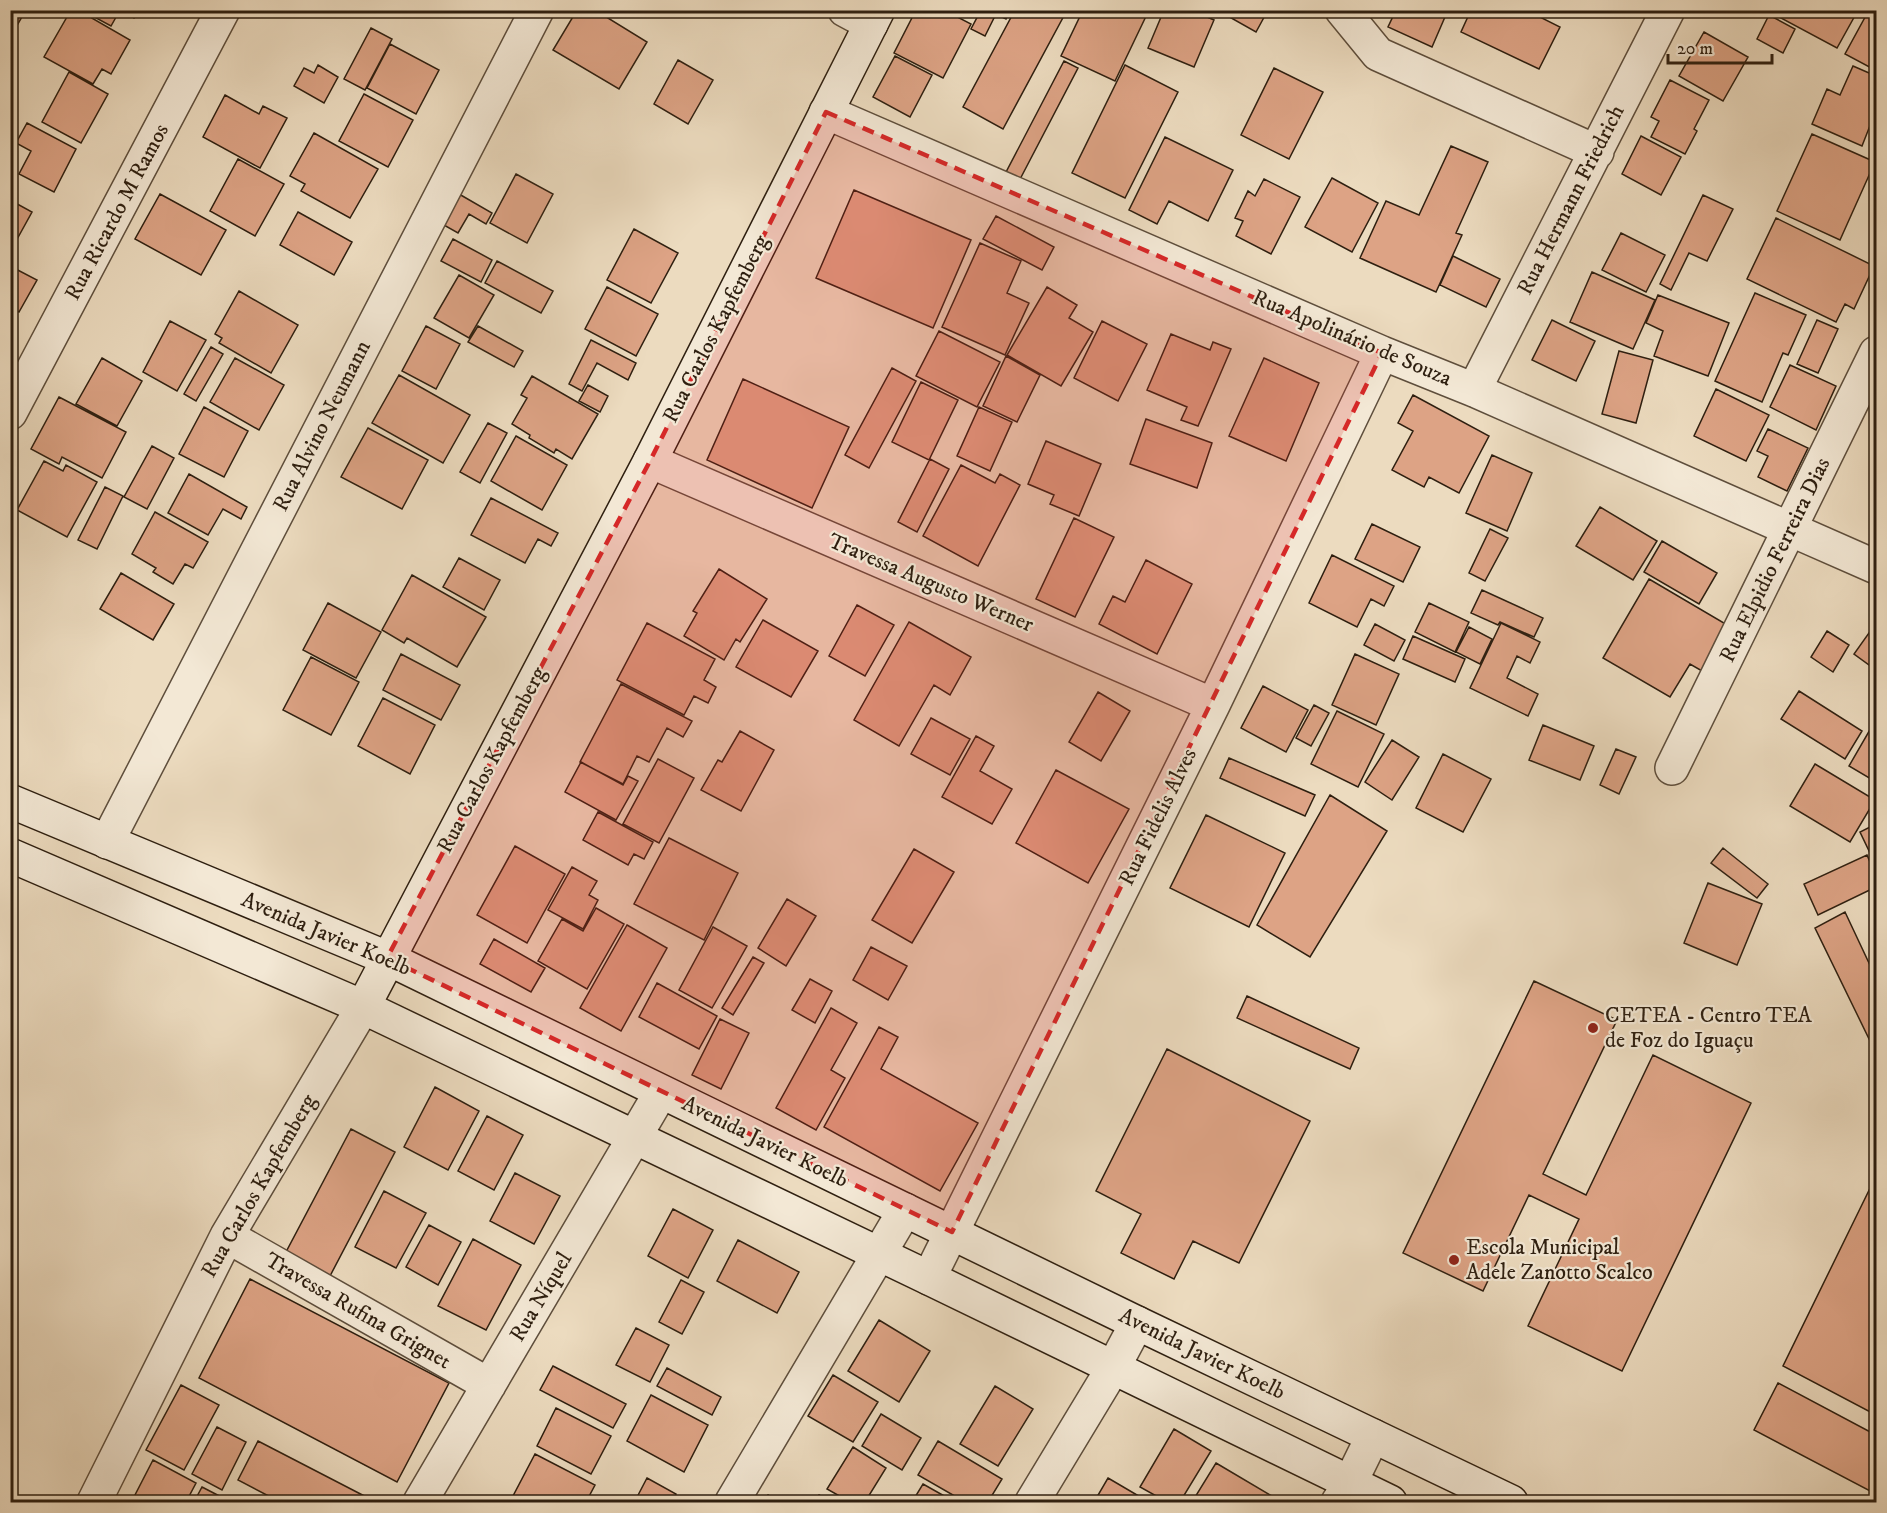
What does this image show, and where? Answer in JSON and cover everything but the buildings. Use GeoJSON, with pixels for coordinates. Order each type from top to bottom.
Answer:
{"type":"FeatureCollection","features":[{"type":"Feature","properties":{"kind":"street","name":"Rua Ricardo M Ramos"},"geometry":{"type":"LineString","coordinates":[[10,413],[223,10]]}},
{"type":"Feature","properties":{"kind":"street","name":"Rua Alvino Neumann"},"geometry":{"type":"LineString","coordinates":[[107,842],[537,10]]}},
{"type":"Feature","properties":{"kind":"street"},"geometry":{"type":"LineString","coordinates":[[1342,10],[1378,54],[1597,152]]}},
{"type":"Feature","properties":{"kind":"street","name":"Rua Hermann Friedrich"},"geometry":{"type":"LineString","coordinates":[[1474,390],[1668,10]]}},
{"type":"Feature","properties":{"kind":"street","name":"Rua Carlos Kapfemberg"},"geometry":{"type":"LineString","coordinates":[[94,1503],[227,1236],[363,1007],[650,461],[826,112],[865,15]]}},
{"type":"Feature","properties":{"kind":"street","name":"Rua Apolinário de Souza"},"geometry":{"type":"LineString","coordinates":[[826,112],[1382,353],[1474,390],[1876,567]]}},
{"type":"Feature","properties":{"kind":"street","name":"Rua Fidelis Alves"},"geometry":{"type":"LineString","coordinates":[[929,1278],[1213,705],[1382,353]]}},
{"type":"Feature","properties":{"kind":"street","name":"Rua Elpidio Ferreira Dias"},"geometry":{"type":"LineString","coordinates":[[1672,768],[1876,353]]}},
{"type":"Feature","properties":{"kind":"street","name":"Travessa Augusto Werner"},"geometry":{"type":"LineString","coordinates":[[650,461],[1213,705]]}},
{"type":"Feature","properties":{"kind":"street","name":"Avenida Javier Koelb"},"geometry":{"type":"LineString","coordinates":[[10,801],[387,958],[1510,1503]]}},
{"type":"Feature","properties":{"kind":"street"},"geometry":{"type":"LineString","coordinates":[[10,855],[363,1007],[1113,1368],[1344,1493],[1390,1503]]}},
{"type":"Feature","properties":{"kind":"street","name":"Rua Níquel"},"geometry":{"type":"LineString","coordinates":[[424,1501],[489,1385],[661,1092]]}},
{"type":"Feature","properties":{"kind":"street"},"geometry":{"type":"LineString","coordinates":[[732,1503],[905,1210]]}},
{"type":"Feature","properties":{"kind":"street","name":"Travessa Rufina Grignet"},"geometry":{"type":"LineString","coordinates":[[227,1236],[489,1385]]}},
{"type":"Feature","properties":{"kind":"street"},"geometry":{"type":"LineString","coordinates":[[1032,1503],[1113,1368],[1137,1323]]}},
{"type":"Feature","properties":{"kind":"street"},"geometry":{"type":"LineString","coordinates":[[1344,1493],[1373,1436]]}},
{"type":"Feature","properties":{"kind":"highlighted area"},"geometry":{"type":"Polygon","coordinates":[[[826,112],[1382,353],[952,1232],[387,958],[650,461],[826,112]]]}},
{"type":"Feature","properties":{"kind":"place","name":"CETEA - Centro TEA de Foz do Iguaçu"},"geometry":{"type":"Point","coordinates":[1593,1028]}},
{"type":"Feature","properties":{"kind":"place","name":"Escola Municipal Adele Zanotto Scalco"},"geometry":{"type":"Point","coordinates":[1454,1260]}}]}
